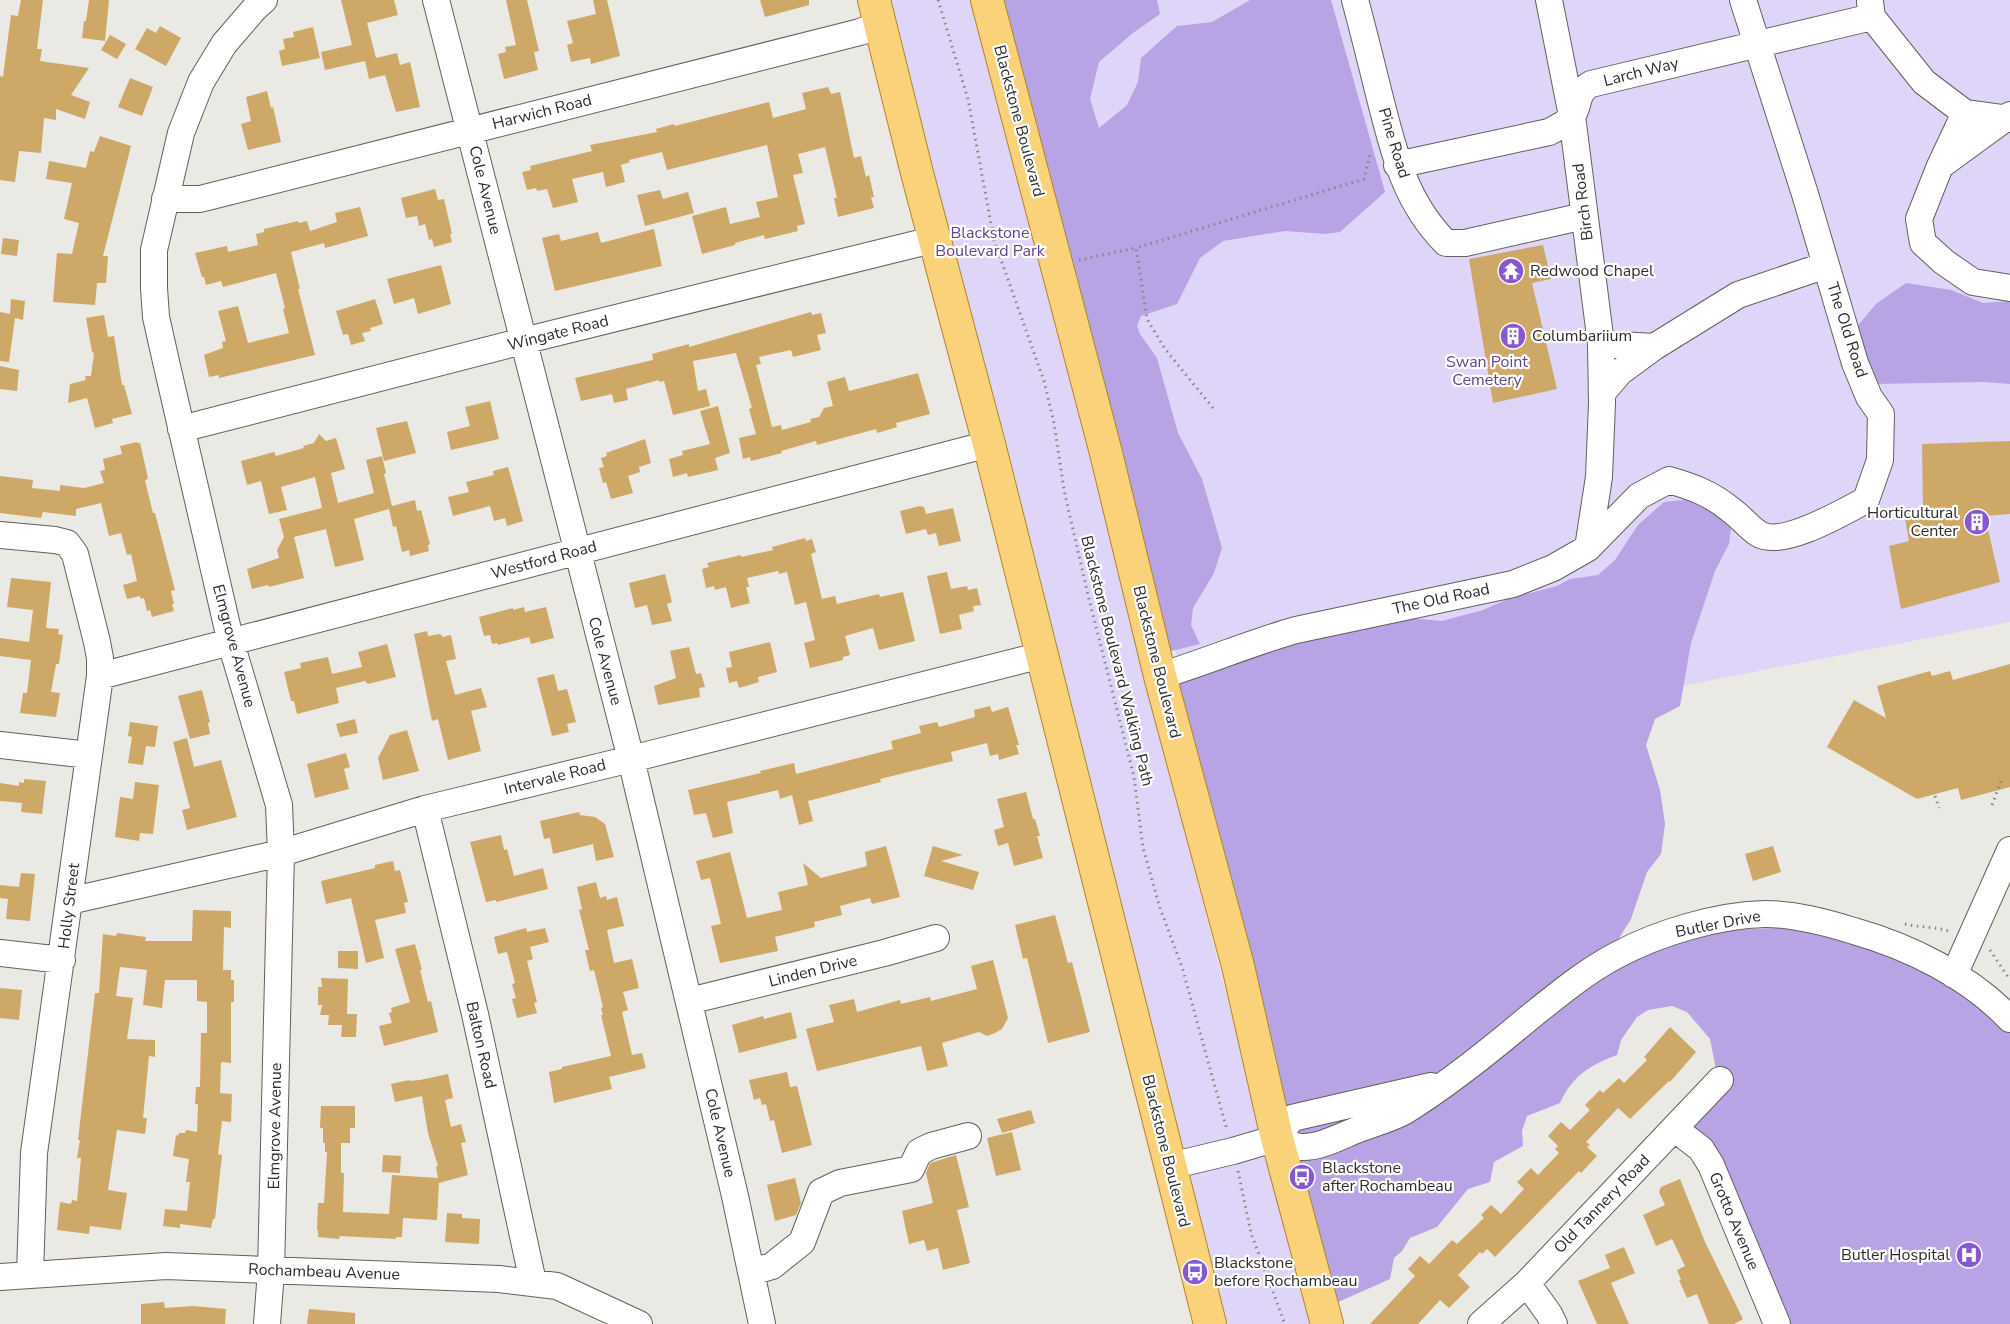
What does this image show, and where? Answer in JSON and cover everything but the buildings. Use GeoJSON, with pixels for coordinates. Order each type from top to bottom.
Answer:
{"type":"FeatureCollection","features":[{"type":"Feature","properties":{"kind":"main road","name":"Blackstone Boulevard"},"geometry":{"type":"LineString","coordinates":[[987,0],[1106,453],[1160,676],[1238,966],[1277,1138],[1327,1324]]}},
{"type":"Feature","properties":{"kind":"main road","name":"Blackstone Boulevard"},"geometry":{"type":"LineString","coordinates":[[878,12],[1210,1324]]}},
{"type":"Feature","properties":{"kind":"street","name":"Elmgrove Avenue"},"geometry":{"type":"LineString","coordinates":[[264,0],[224,44],[201,82],[181,133],[154,250],[154,288],[156,317],[231,643],[279,805],[281,852],[271,1271],[267,1324]]}},
{"type":"Feature","properties":{"kind":"street","name":"Cole Avenue"},"geometry":{"type":"LineString","coordinates":[[436,0],[631,759],[689,1001],[762,1324]]}},
{"type":"Feature","properties":{"kind":"street","name":"Pine Road"},"geometry":{"type":"LineString","coordinates":[[1355,0],[1397,165],[1414,201],[1434,231],[1446,243],[1466,243],[1584,216]]}},
{"type":"Feature","properties":{"kind":"street","name":"Birch Road"},"geometry":{"type":"LineString","coordinates":[[1549,0],[1572,116],[1601,344],[1599,477],[1588,548]]}},
{"type":"Feature","properties":{"kind":"street","name":"The Old Road"},"geometry":{"type":"LineString","coordinates":[[1160,676],[1296,630],[1513,584],[1553,568],[1588,548],[1639,496],[1670,480],[1701,490],[1731,509],[1760,535],[1785,537],[1818,524],[1866,500],[1880,459],[1881,414],[1869,397],[1855,363],[1743,0]]}},
{"type":"Feature","properties":{"kind":"street"},"geometry":{"type":"LineString","coordinates":[[1871,9],[1924,82],[1965,113],[2009,117]]}},
{"type":"Feature","properties":{"kind":"street","name":"Larch Way"},"geometry":{"type":"LineString","coordinates":[[1572,116],[1583,88],[1591,84],[1757,44],[1871,9]]}},
{"type":"Feature","properties":{"kind":"street","name":"Harwich Road"},"geometry":{"type":"LineString","coordinates":[[165,199],[200,199],[860,32],[878,12]]}},
{"type":"Feature","properties":{"kind":"street"},"geometry":{"type":"LineString","coordinates":[[1965,113],[1918,219],[1923,243],[1944,262],[1973,282],[2010,288]]}},
{"type":"Feature","properties":{"kind":"street"},"geometry":{"type":"LineString","coordinates":[[1397,165],[1549,132],[1562,126],[1572,116]]}},
{"type":"Feature","properties":{"kind":"street"},"geometry":{"type":"LineString","coordinates":[[1940,166],[2009,117]]}},
{"type":"Feature","properties":{"kind":"street","name":"Wingate Road"},"geometry":{"type":"LineString","coordinates":[[181,429],[523,341],[936,239]]}},
{"type":"Feature","properties":{"kind":"street"},"geometry":{"type":"LineString","coordinates":[[1602,393],[1620,372],[1654,347],[1738,295],[1826,265]]}},
{"type":"Feature","properties":{"kind":"street"},"geometry":{"type":"LineString","coordinates":[[1601,344],[1654,347]]}},
{"type":"Feature","properties":{"kind":"street","name":"Westford Road"},"geometry":{"type":"LineString","coordinates":[[100,676],[989,444]]}},
{"type":"Feature","properties":{"kind":"street"},"geometry":{"type":"LineString","coordinates":[[1599,477],[1617,490],[1639,496]]}},
{"type":"Feature","properties":{"kind":"street","name":"Holly Street"},"geometry":{"type":"LineString","coordinates":[[0,535],[67,543],[75,554],[100,658],[100,676],[34,1153],[30,1274]]}},
{"type":"Feature","properties":{"kind":"street","name":"Intervale Road"},"geometry":{"type":"LineString","coordinates":[[69,902],[281,852],[425,808],[631,759],[1042,655]]}},
{"type":"Feature","properties":{"kind":"street"},"geometry":{"type":"LineString","coordinates":[[0,745],[89,755]]}},
{"type":"Feature","properties":{"kind":"street","name":"Balton Road"},"geometry":{"type":"LineString","coordinates":[[425,808],[475,1014],[533,1282]]}},
{"type":"Feature","properties":{"kind":"street"},"geometry":{"type":"LineString","coordinates":[[1954,975],[2010,850]]}},
{"type":"Feature","properties":{"kind":"street","name":"Butler Drive"},"geometry":{"type":"LineString","coordinates":[[1277,1138],[1292,1118],[1446,1082],[1584,974],[1618,955],[1653,939],[1700,925],[1765,914],[1822,922],[1907,949],[1954,975],[1983,995],[2010,1019]]}},
{"type":"Feature","properties":{"kind":"street","name":"Linden Drive"},"geometry":{"type":"LineString","coordinates":[[689,1001],[936,938]]}},
{"type":"Feature","properties":{"kind":"street"},"geometry":{"type":"LineString","coordinates":[[0,953],[62,960]]}},
{"type":"Feature","properties":{"kind":"street","name":"Old Tannery Road"},"geometry":{"type":"LineString","coordinates":[[1481,1324],[1527,1283],[1720,1080]]}},
{"type":"Feature","properties":{"kind":"street","name":"Grotto Avenue"},"geometry":{"type":"LineString","coordinates":[[1675,1129],[1701,1149],[1711,1165],[1777,1324]]}},
{"type":"Feature","properties":{"kind":"street"},"geometry":{"type":"LineString","coordinates":[[751,1272],[772,1266],[802,1242],[821,1192],[840,1183],[911,1169],[919,1152],[931,1146],[968,1136]]}},
{"type":"Feature","properties":{"kind":"street"},"geometry":{"type":"LineString","coordinates":[[1170,1166],[1277,1138]]}},
{"type":"Feature","properties":{"kind":"street","name":"Rochambeau Avenue"},"geometry":{"type":"LineString","coordinates":[[0,1277],[166,1266],[499,1279],[556,1286],[639,1324]]}},
{"type":"Feature","properties":{"kind":"street"},"geometry":{"type":"LineString","coordinates":[[1527,1283],[1554,1324]]}},
{"type":"Feature","properties":{"kind":"path","name":"Blackstone Boulevard Walking Path"},"geometry":{"type":"LineString","coordinates":[[938,0],[968,99],[994,240],[1041,372],[1054,423],[1066,502],[1134,777],[1143,848],[1160,908],[1182,967],[1233,1151],[1251,1233],[1285,1324]]}},
{"type":"Feature","properties":{"kind":"path"},"geometry":{"type":"LineString","coordinates":[[1056,264],[1136,248],[1364,179],[1375,126],[1386,122]]}},
{"type":"Feature","properties":{"kind":"path"},"geometry":{"type":"LineString","coordinates":[[1136,248],[1147,319],[1165,349],[1214,408]]}},
{"type":"Feature","properties":{"kind":"path"},"geometry":{"type":"LineString","coordinates":[[1992,805],[2001,781]]}},
{"type":"Feature","properties":{"kind":"path"},"geometry":{"type":"LineString","coordinates":[[1935,796],[1939,808]]}},
{"type":"Feature","properties":{"kind":"path"},"geometry":{"type":"LineString","coordinates":[[1897,922],[1918,927],[1942,928],[1989,949],[2010,980]]}},
{"type":"Feature","properties":{"kind":"green space","name":"Blackstone Boulevard Park"},"geometry":{"type":"Polygon","coordinates":[[[886,0],[972,0],[1053,309],[1223,983],[1313,1324],[1226,1324],[886,0]]]}},
{"type":"Feature","properties":{"kind":"green space","name":"Swan Point Cemetery"},"geometry":{"type":"Polygon","coordinates":[[[1007,0],[2010,0],[2010,622],[1687,685],[1249,935],[1007,0]]]}},
{"type":"Feature","properties":{"kind":"shaded area"},"geometry":{"type":"Polygon","coordinates":[[[993,0],[1157,0],[1160,14],[1099,62],[1090,99],[1099,128],[1127,105],[1138,82],[1141,58],[1177,26],[1212,22],[1250,0],[1331,0],[1385,192],[1340,232],[1326,234],[1285,231],[1223,241],[1200,258],[1177,304],[1141,316],[1137,326],[1157,358],[1178,433],[1202,479],[1222,548],[1214,573],[1193,608],[1191,625],[1200,644],[1159,654],[993,0]]]}},
{"type":"Feature","properties":{"kind":"shaded area"},"geometry":{"type":"Polygon","coordinates":[[[1906,283],[1951,290],[1983,303],[2010,301],[2010,384],[1984,382],[1874,384],[1855,329],[1876,304],[1906,283]]]}},
{"type":"Feature","properties":{"kind":"shaded area"},"geometry":{"type":"Polygon","coordinates":[[[1693,499],[1730,525],[1729,544],[1715,571],[1691,643],[1680,706],[1655,719],[1646,745],[1660,790],[1665,824],[1661,854],[1647,872],[1631,919],[1601,967],[1710,931],[1816,926],[1913,957],[2010,1016],[2010,1324],[1786,1324],[1682,1131],[1720,1089],[1710,1039],[1687,1012],[1672,1006],[1648,1010],[1637,1017],[1621,1040],[1617,1055],[1598,1063],[1576,1078],[1560,1103],[1527,1116],[1522,1131],[1523,1146],[1494,1162],[1490,1182],[1468,1189],[1437,1227],[1410,1238],[1402,1251],[1394,1258],[1390,1279],[1327,1307],[1165,682],[1292,643],[1409,618],[1442,621],[1483,610],[1508,599],[1557,586],[1570,579],[1598,575],[1615,560],[1638,525],[1664,502],[1693,499]]]}},
{"type":"Feature","properties":{"kind":"place","name":"Redwood Chapel"},"geometry":{"type":"Point","coordinates":[1511,271]}},
{"type":"Feature","properties":{"kind":"place","name":"Columbariium"},"geometry":{"type":"Point","coordinates":[1513,336]}},
{"type":"Feature","properties":{"kind":"place","name":"Horticultural Center"},"geometry":{"type":"Point","coordinates":[1977,522]}},
{"type":"Feature","properties":{"kind":"place","name":"Blackstone after Rochambeau"},"geometry":{"type":"Point","coordinates":[1302,1177]}},
{"type":"Feature","properties":{"kind":"place","name":"Butler Hospital"},"geometry":{"type":"Point","coordinates":[1969,1255]}},
{"type":"Feature","properties":{"kind":"place","name":"Blackstone before Rochambeau"},"geometry":{"type":"Point","coordinates":[1195,1272]}}]}
